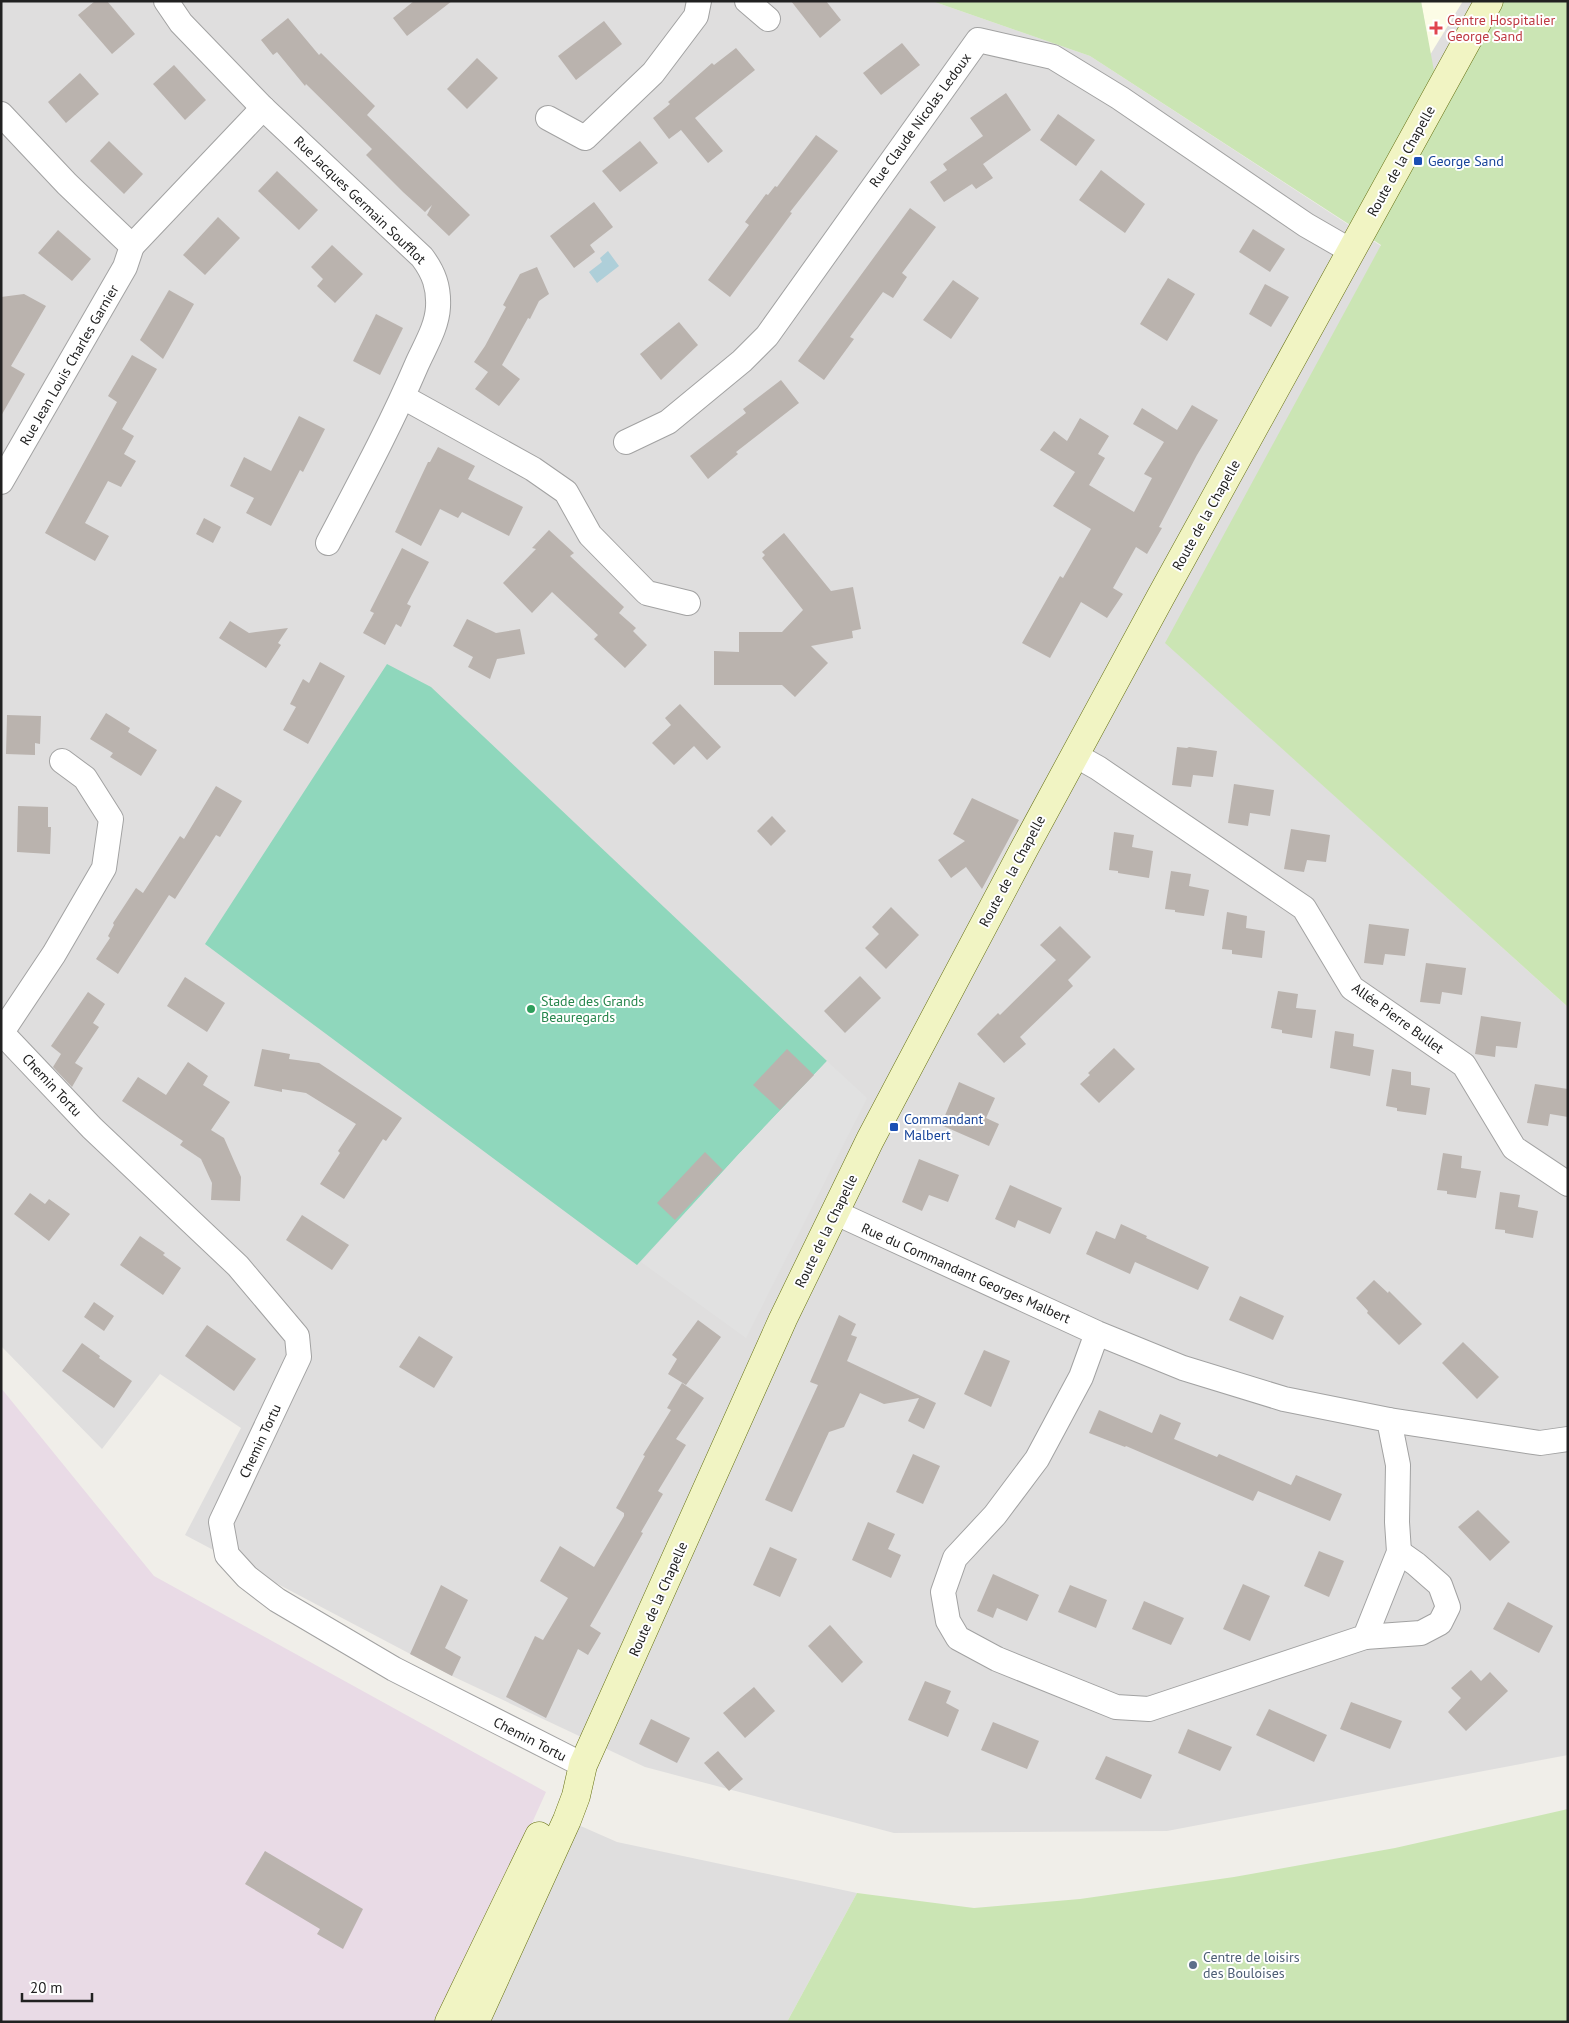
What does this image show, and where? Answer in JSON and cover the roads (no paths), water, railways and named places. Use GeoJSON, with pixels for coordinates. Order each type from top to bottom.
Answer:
{"type":"FeatureCollection","features":[{"type":"Feature","properties":{"kind":"main road","name":"Route de la Chapelle"},"geometry":{"type":"LineString","coordinates":[[475,2022],[567,1820],[576,1796],[583,1765],[783,1319],[834,1212],[910,1062],[1075,755],[1351,251],[1482,5]]}},
{"type":"Feature","properties":{"kind":"main road","name":"Route de la Chapelle"},"geometry":{"type":"LineString","coordinates":[[449,2022],[562,1791],[583,1765]]}},
{"type":"Feature","properties":{"kind":"street","name":"Rue Jacques Germain Soufflot"},"geometry":{"type":"LineString","coordinates":[[166,1],[181,23],[263,108],[422,258],[432,269],[438,289],[438,308],[434,326],[403,397],[328,543]]}},
{"type":"Feature","properties":{"kind":"street"},"geometry":{"type":"LineString","coordinates":[[548,118],[584,138],[653,73],[696,16],[699,1]]}},
{"type":"Feature","properties":{"kind":"street"},"geometry":{"type":"LineString","coordinates":[[747,1],[768,20]]}},
{"type":"Feature","properties":{"kind":"street","name":"Rue Claude Nicolas Ledoux"},"geometry":{"type":"LineString","coordinates":[[626,442],[668,422],[742,361],[768,336],[978,40],[1054,57],[1120,98],[1306,225],[1351,251]]}},
{"type":"Feature","properties":{"kind":"street","name":"Rue Jean Louis Charles Garnier"},"geometry":{"type":"LineString","coordinates":[[1,482],[125,267],[132,246],[263,108]]}},
{"type":"Feature","properties":{"kind":"street"},"geometry":{"type":"LineString","coordinates":[[1,114],[67,184],[132,246]]}},
{"type":"Feature","properties":{"kind":"street"},"geometry":{"type":"LineString","coordinates":[[403,397],[533,469],[566,492],[590,535],[647,593],[688,603]]}},
{"type":"Feature","properties":{"kind":"street","name":"Allée Pierre Bullet"},"geometry":{"type":"LineString","coordinates":[[1075,755],[1098,768],[1304,908],[1352,988],[1464,1065],[1514,1148],[1568,1184]]}},
{"type":"Feature","properties":{"kind":"street"},"geometry":{"type":"LineString","coordinates":[[2,1032],[54,954],[104,868],[111,819],[85,778],[62,762]]}},
{"type":"Feature","properties":{"kind":"street","name":"Chemin Tortu"},"geometry":{"type":"LineString","coordinates":[[2,1032],[92,1128],[238,1266],[297,1336],[298,1357],[221,1522],[227,1555],[247,1577],[277,1600],[394,1669],[583,1765]]}},
{"type":"Feature","properties":{"kind":"street","name":"Rue du Commandant Georges Malbert"},"geometry":{"type":"LineString","coordinates":[[834,1212],[1097,1333],[1183,1368],[1284,1399],[1389,1420],[1540,1443],[1568,1439]]}},
{"type":"Feature","properties":{"kind":"street"},"geometry":{"type":"LineString","coordinates":[[1097,1333],[1081,1377],[1037,1459],[995,1515],[955,1558],[944,1592],[948,1621],[958,1638],[997,1659],[1116,1707],[1149,1709],[1365,1637],[1420,1633],[1440,1623],[1448,1607],[1440,1585],[1399,1552]]}},
{"type":"Feature","properties":{"kind":"street"},"geometry":{"type":"LineString","coordinates":[[1365,1637],[1399,1552],[1397,1522],[1398,1465],[1389,1420]]}},
{"type":"Feature","properties":{"kind":"water"},"geometry":{"type":"Polygon","coordinates":[[[608,251],[619,266],[597,283],[589,272],[602,262],[600,258],[608,251]]]}},
{"type":"Feature","properties":{"kind":"place","name":"Centre Hospitalier George Sand"},"geometry":{"type":"Point","coordinates":[1436,28]}},
{"type":"Feature","properties":{"kind":"place","name":"George Sand"},"geometry":{"type":"Point","coordinates":[1418,161]}},
{"type":"Feature","properties":{"kind":"place","name":"Stade des Grands Beauregards"},"geometry":{"type":"Point","coordinates":[531,1009]}},
{"type":"Feature","properties":{"kind":"place","name":"Commandant Malbert"},"geometry":{"type":"Point","coordinates":[894,1127]}},
{"type":"Feature","properties":{"kind":"place","name":"Centre de loisirs des Bouloises"},"geometry":{"type":"Point","coordinates":[1193,1965]}}]}
